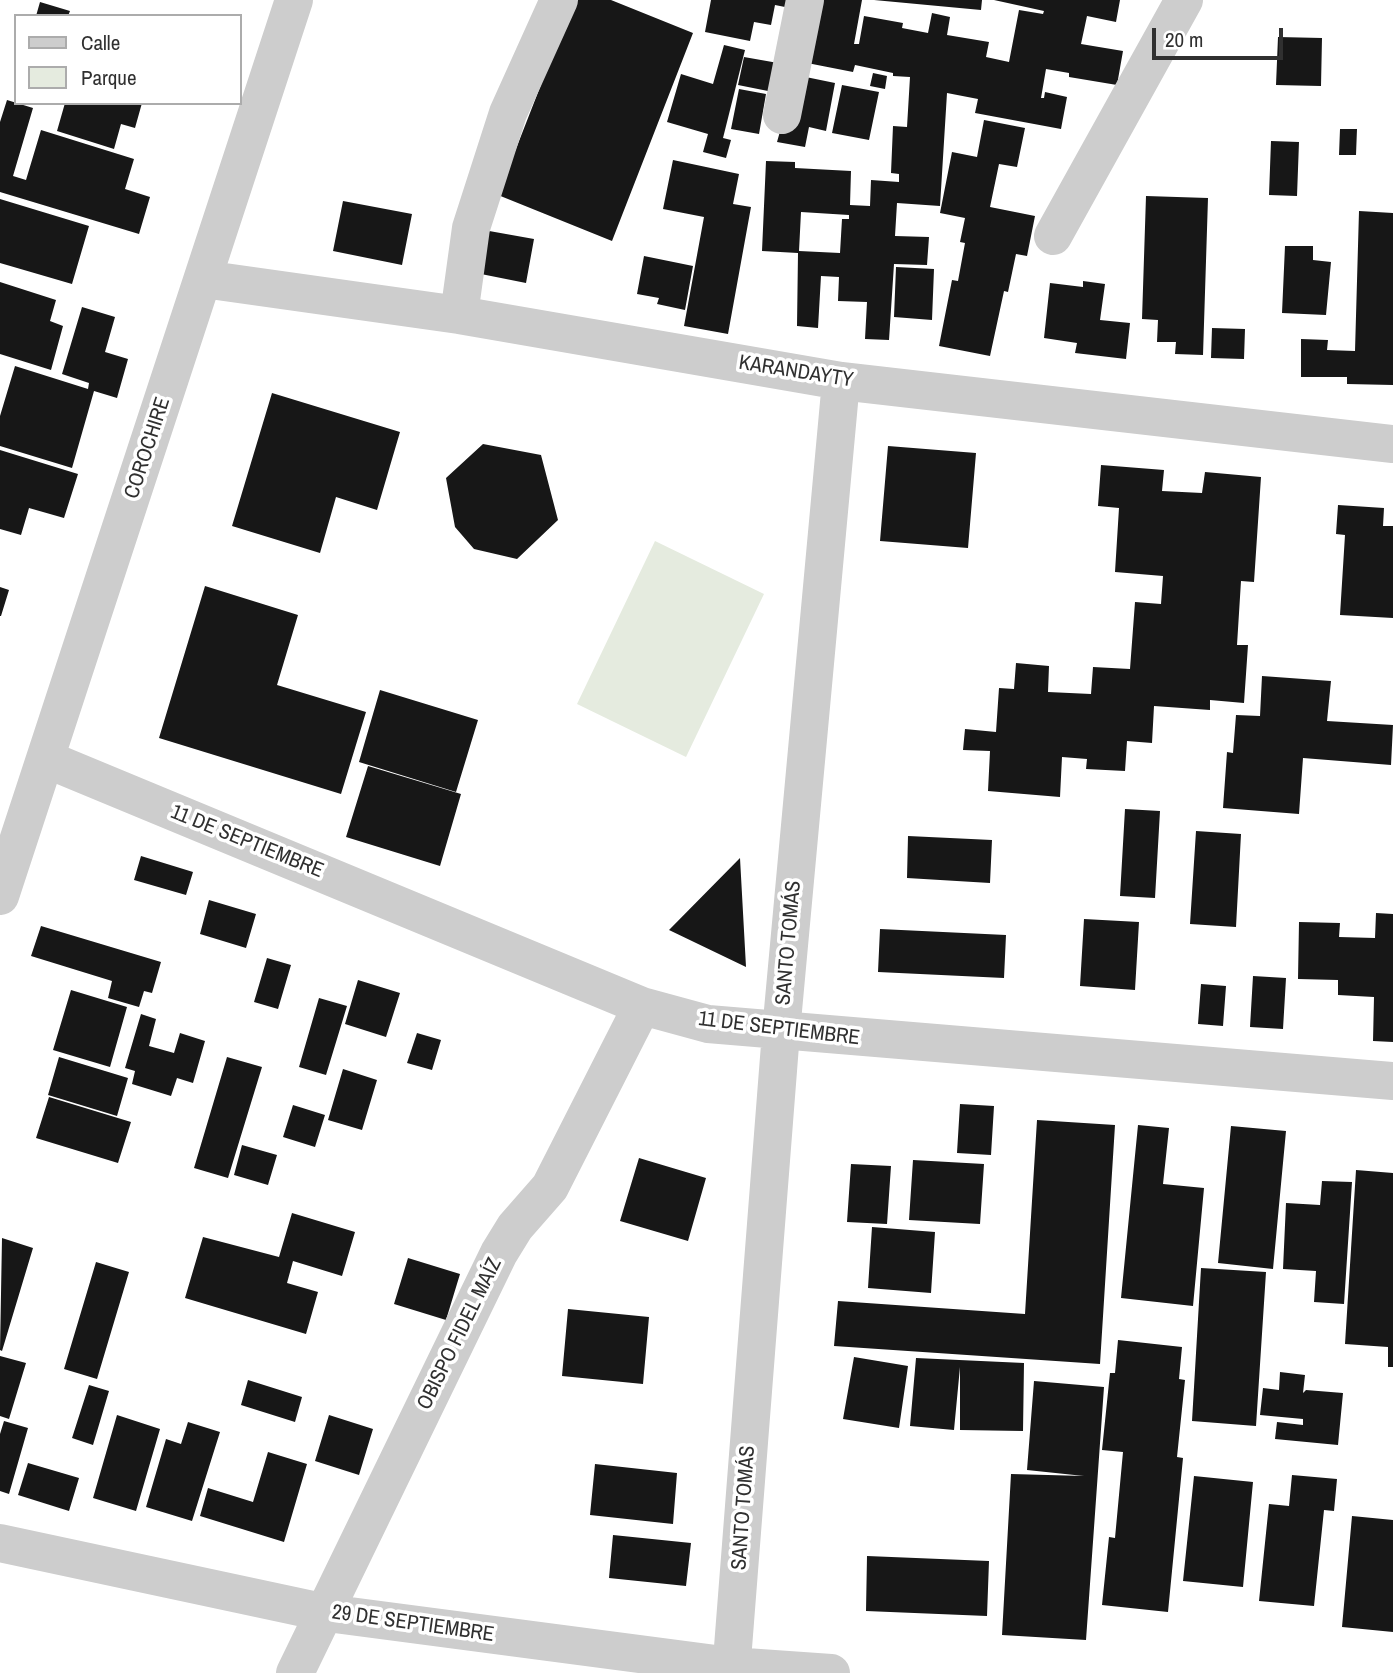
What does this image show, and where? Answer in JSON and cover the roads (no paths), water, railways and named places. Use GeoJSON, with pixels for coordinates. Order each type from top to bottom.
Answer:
{"type":"FeatureCollection","features":[{"type":"Feature","properties":{"kind":"street","name":"COROCHIRE"},"geometry":{"type":"LineString","coordinates":[[0,896],[294,0]]}},
{"type":"Feature","properties":{"kind":"street"},"geometry":{"type":"LineString","coordinates":[[459,315],[461,282],[475,215],[508,113],[559,0]]}},
{"type":"Feature","properties":{"kind":"street"},"geometry":{"type":"LineString","coordinates":[[782,115],[805,0]]}},
{"type":"Feature","properties":{"kind":"street"},"geometry":{"type":"LineString","coordinates":[[1053,236],[1184,0]]}},
{"type":"Feature","properties":{"kind":"street","name":"KARANDAYTY"},"geometry":{"type":"LineString","coordinates":[[203,279],[459,315],[841,380],[1393,444]]}},
{"type":"Feature","properties":{"kind":"street","name":"SANTO TOMÁS"},"geometry":{"type":"LineString","coordinates":[[731,1669],[781,1032],[841,380]]}},
{"type":"Feature","properties":{"kind":"street","name":"11 DE SEPTIEMBRE"},"geometry":{"type":"LineString","coordinates":[[46,759],[642,1006],[708,1024],[1393,1081]]}},
{"type":"Feature","properties":{"kind":"street","name":"OBISPO FIDEL MAÍZ"},"geometry":{"type":"LineString","coordinates":[[295,1673],[327,1613],[499,1253],[515,1227],[550,1187],[642,1006]]}},
{"type":"Feature","properties":{"kind":"street","name":"29 DE SEPTIEMBRE"},"geometry":{"type":"LineString","coordinates":[[0,1544],[327,1613],[731,1669],[831,1673]]}}]}
